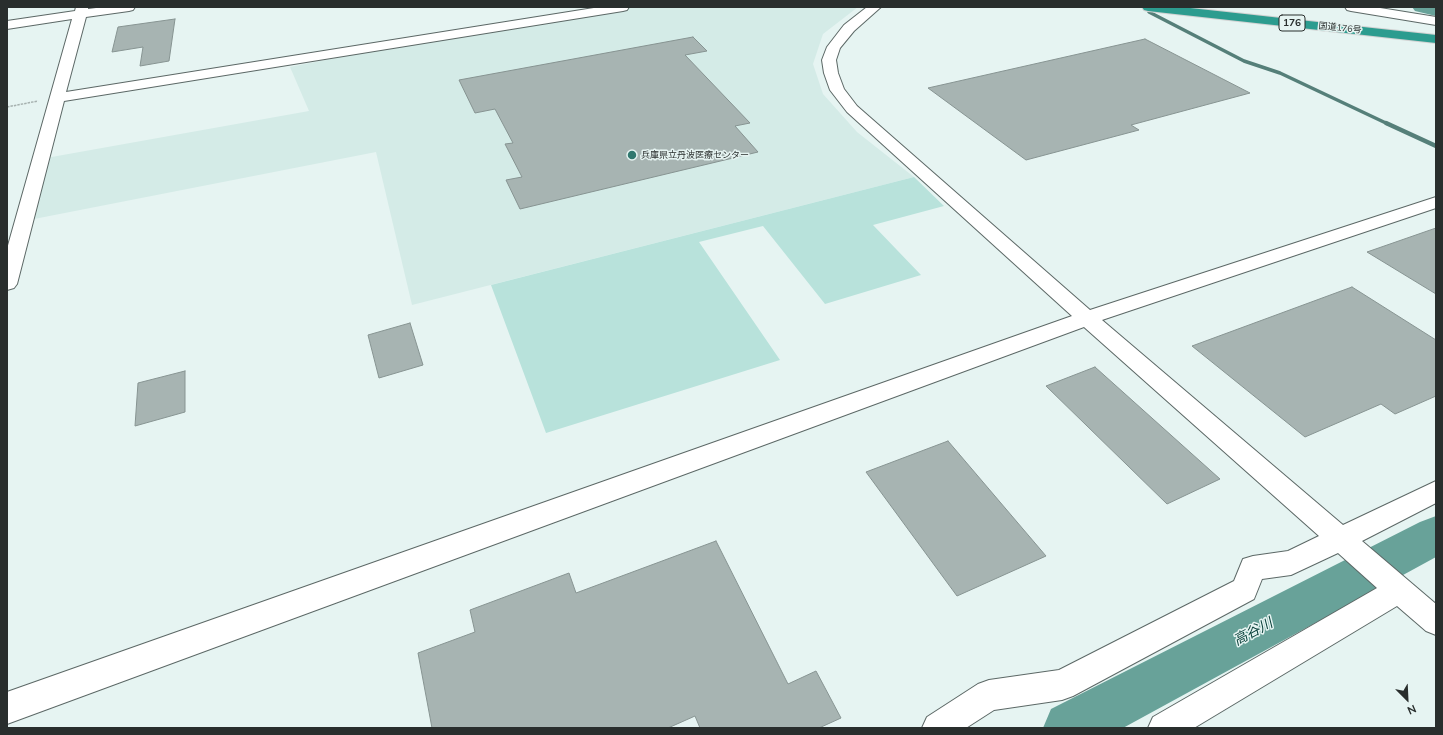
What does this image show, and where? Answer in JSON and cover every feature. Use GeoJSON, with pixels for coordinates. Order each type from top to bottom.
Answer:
{"type":"FeatureCollection","features":[{"type":"Feature","properties":{"kind":"highway","name":"国道176号"},"geometry":{"type":"LineString","coordinates":[[1148,7],[1436,39]]}},
{"type":"Feature","properties":{"kind":"street"},"geometry":{"type":"LineString","coordinates":[[7,25],[81,10],[129,7]]}},
{"type":"Feature","properties":{"kind":"street"},"geometry":{"type":"LineString","coordinates":[[57,98],[623,7]]}},
{"type":"Feature","properties":{"kind":"street"},"geometry":{"type":"LineString","coordinates":[[874,7],[849,28],[834,47],[829,60],[830,73],[837,90],[852,109],[1087,318],[1400,590],[1432,613]]}},
{"type":"Feature","properties":{"kind":"street"},"geometry":{"type":"LineString","coordinates":[[1352,7],[1436,21]]}},
{"type":"Feature","properties":{"kind":"street"},"geometry":{"type":"LineString","coordinates":[[7,284],[14,234],[57,98],[81,10]]}},
{"type":"Feature","properties":{"kind":"street"},"geometry":{"type":"LineString","coordinates":[[7,708],[1087,318],[1436,202]]}},
{"type":"Feature","properties":{"kind":"street"},"geometry":{"type":"LineString","coordinates":[[938,728],[989,695],[1062,684],[1244,590],[1253,568],[1291,563],[1348,544],[1436,491]]}},
{"type":"Feature","properties":{"kind":"street"},"geometry":{"type":"LineString","coordinates":[[1164,728],[1400,590]]}},
{"type":"Feature","properties":{"kind":"path"},"geometry":{"type":"LineString","coordinates":[[7,107],[57,98]]}},
{"type":"Feature","properties":{"kind":"shaded area","name":"兵庫県立丹波医療センター"},"geometry":{"type":"Polygon","coordinates":[[[628,7],[858,7],[823,34],[813,64],[823,94],[857,132],[914,177],[412,305],[376,152],[29,220],[46,158],[309,111],[290,67],[366,52],[628,7]]]}},
{"type":"Feature","properties":{"kind":"green space"},"geometry":{"type":"Polygon","coordinates":[[[914,177],[944,206],[873,225],[921,275],[825,304],[763,226],[699,242],[780,360],[546,433],[491,285],[914,177]]]}},
{"type":"Feature","properties":{"kind":"building"},"geometry":{"type":"Polygon","coordinates":[[[175,19],[169,61],[140,66],[143,47],[112,52],[118,27],[175,19]]]}},
{"type":"Feature","properties":{"kind":"building"},"geometry":{"type":"Polygon","coordinates":[[[693,37],[707,51],[685,55],[750,123],[735,126],[758,152],[520,209],[506,180],[522,177],[505,144],[513,143],[495,109],[475,113],[459,80],[693,37]]]}},
{"type":"Feature","properties":{"kind":"building"},"geometry":{"type":"Polygon","coordinates":[[[1145,39],[1250,93],[1131,125],[1139,130],[1026,160],[928,88],[1145,39]]]}},
{"type":"Feature","properties":{"kind":"building"},"geometry":{"type":"Polygon","coordinates":[[[1436,228],[1436,294],[1367,252],[1436,228]]]}},
{"type":"Feature","properties":{"kind":"building"},"geometry":{"type":"Polygon","coordinates":[[[1352,287],[1436,340],[1436,396],[1395,414],[1381,404],[1305,437],[1192,346],[1352,287]]]}},
{"type":"Feature","properties":{"kind":"building"},"geometry":{"type":"Polygon","coordinates":[[[410,323],[423,365],[379,378],[368,335],[410,323]]]}},
{"type":"Feature","properties":{"kind":"building"},"geometry":{"type":"Polygon","coordinates":[[[1095,367],[1220,479],[1167,504],[1046,386],[1095,367]]]}},
{"type":"Feature","properties":{"kind":"building"},"geometry":{"type":"Polygon","coordinates":[[[185,371],[185,412],[135,426],[138,383],[185,371]]]}},
{"type":"Feature","properties":{"kind":"building"},"geometry":{"type":"Polygon","coordinates":[[[948,441],[1046,556],[957,596],[866,472],[948,441]]]}},
{"type":"Feature","properties":{"kind":"building"},"geometry":{"type":"Polygon","coordinates":[[[716,541],[788,684],[816,671],[841,718],[819,728],[700,728],[695,716],[668,728],[432,728],[418,653],[475,632],[470,610],[569,573],[576,593],[716,541]]]}},
{"type":"Feature","properties":{"kind":"waterway"},"geometry":{"type":"LineString","coordinates":[[1422,7],[1436,10]]}},
{"type":"Feature","properties":{"kind":"waterway"},"geometry":{"type":"LineString","coordinates":[[1149,12],[1244,61],[1280,73],[1388,124]]}},
{"type":"Feature","properties":{"kind":"waterway"},"geometry":{"type":"LineString","coordinates":[[1386,123],[1436,146]]}},
{"type":"Feature","properties":{"kind":"waterway","name":"高谷川"},"geometry":{"type":"LineString","coordinates":[[1070,728],[1436,535]]}},
{"type":"Feature","properties":{"kind":"place","name":"兵庫県立丹波医療センター"},"geometry":{"type":"Point","coordinates":[632,155]}}]}
